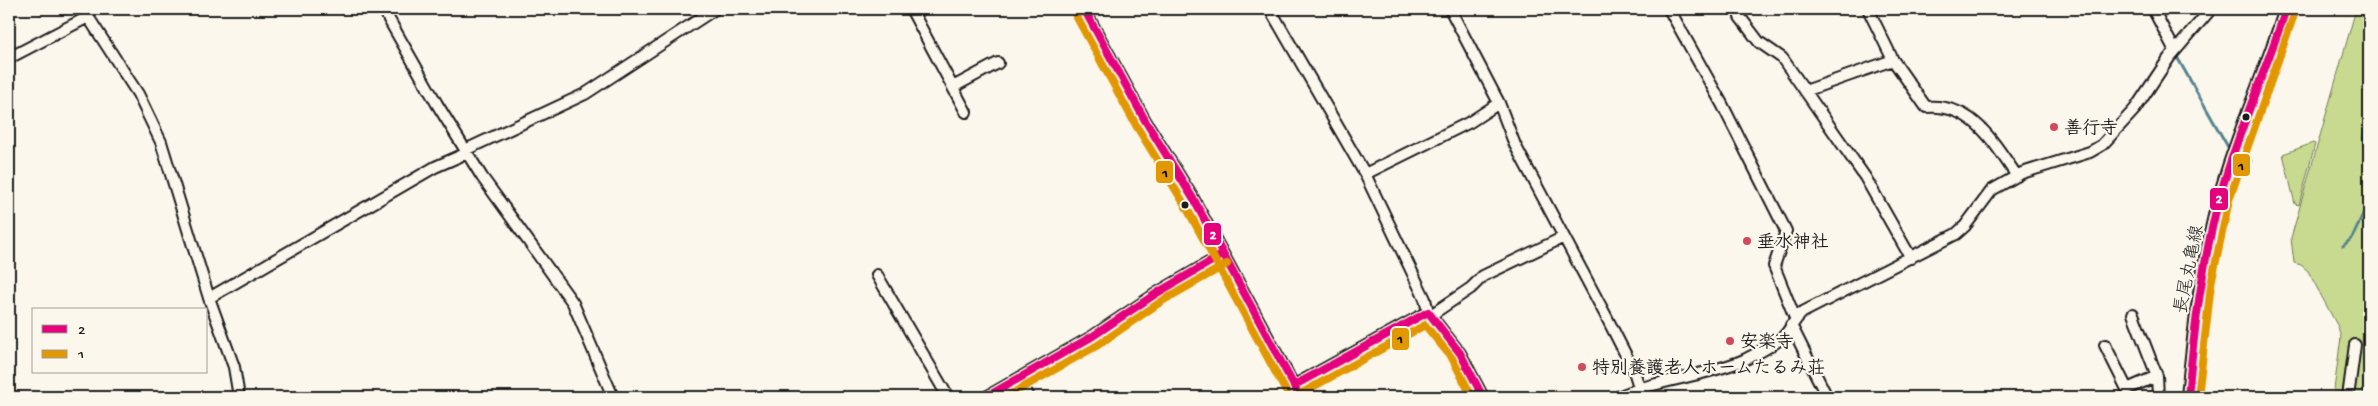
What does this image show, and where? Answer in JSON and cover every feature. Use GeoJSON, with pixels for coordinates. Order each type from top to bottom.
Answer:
{"type":"FeatureCollection","features":[{"type":"Feature","properties":{"kind":"main road","name":"長尾丸亀線"},"geometry":{"type":"LineString","coordinates":[[2188,397],[2194,328],[2208,246],[2228,170],[2271,57],[2286,9]]}},
{"type":"Feature","properties":{"kind":"street"},"geometry":{"type":"LineString","coordinates":[[383,9],[466,152],[573,303],[613,397]]}},
{"type":"Feature","properties":{"kind":"street"},"geometry":{"type":"LineString","coordinates":[[209,298],[435,167],[585,94],[715,9]]}},
{"type":"Feature","properties":{"kind":"street"},"geometry":{"type":"LineString","coordinates":[[911,9],[966,112]]}},
{"type":"Feature","properties":{"kind":"street"},"geometry":{"type":"LineString","coordinates":[[1084,9],[1137,107],[1194,200],[1222,256],[1256,312],[1300,397]]}},
{"type":"Feature","properties":{"kind":"street"},"geometry":{"type":"LineString","coordinates":[[1270,9],[1365,174],[1430,313],[1460,353],[1483,397]]}},
{"type":"Feature","properties":{"kind":"street"},"geometry":{"type":"LineString","coordinates":[[1450,9],[1499,103],[1515,145],[1610,324],[1639,387]]}},
{"type":"Feature","properties":{"kind":"street"},"geometry":{"type":"LineString","coordinates":[[1669,9],[1722,104],[1786,231],[1774,266],[1793,321],[1827,397]]}},
{"type":"Feature","properties":{"kind":"street"},"geometry":{"type":"LineString","coordinates":[[1739,9],[1740,16],[1759,42],[1782,58],[1805,91],[1864,177],[1911,258]]}},
{"type":"Feature","properties":{"kind":"street"},"geometry":{"type":"LineString","coordinates":[[1868,9],[1893,60],[1926,107],[1953,109],[1969,117],[1981,128],[2017,176]]}},
{"type":"Feature","properties":{"kind":"street"},"geometry":{"type":"LineString","coordinates":[[2153,9],[2175,51]]}},
{"type":"Feature","properties":{"kind":"street"},"geometry":{"type":"LineString","coordinates":[[1618,397],[1639,387],[1724,367],[1745,359],[1785,336],[1793,321],[1811,307],[1956,234],[1975,214],[1992,190],[2017,176],[2090,152],[2102,144],[2135,109],[2175,51],[2211,9]]}},
{"type":"Feature","properties":{"kind":"street"},"geometry":{"type":"LineString","coordinates":[[9,58],[86,13],[150,116],[209,298],[234,367],[239,397]]}},
{"type":"Feature","properties":{"kind":"street"},"geometry":{"type":"LineString","coordinates":[[1805,91],[1893,60]]}},
{"type":"Feature","properties":{"kind":"street"},"geometry":{"type":"LineString","coordinates":[[953,87],[998,63]]}},
{"type":"Feature","properties":{"kind":"street"},"geometry":{"type":"LineString","coordinates":[[1365,174],[1470,122],[1499,103]]}},
{"type":"Feature","properties":{"kind":"street"},"geometry":{"type":"LineString","coordinates":[[1295,385],[1430,313],[1471,288],[1484,276],[1564,237]]}},
{"type":"Feature","properties":{"kind":"street"},"geometry":{"type":"LineString","coordinates":[[986,397],[1093,336],[1164,288],[1222,256]]}},
{"type":"Feature","properties":{"kind":"street"},"geometry":{"type":"LineString","coordinates":[[877,275],[948,397]]}},
{"type":"Feature","properties":{"kind":"street"},"geometry":{"type":"LineString","coordinates":[[2133,314],[2157,376],[2158,397]]}},
{"type":"Feature","properties":{"kind":"street"},"geometry":{"type":"LineString","coordinates":[[2106,345],[2127,389],[2157,376]]}},
{"type":"Feature","properties":{"kind":"street"},"geometry":{"type":"LineString","coordinates":[[2348,397],[2355,345]]}},
{"type":"Feature","properties":{"kind":"street"},"geometry":{"type":"LineString","coordinates":[[1014,380],[1022,384],[1029,397]]}},
{"type":"Feature","properties":{"kind":"green space"},"geometry":{"type":"Polygon","coordinates":[[[2356,9],[2369,9],[2369,397],[2333,397],[2341,337],[2338,327],[2308,271],[2301,265],[2294,263],[2291,238],[2356,9]]]}},
{"type":"Feature","properties":{"kind":"green space"},"geometry":{"type":"Polygon","coordinates":[[[2313,143],[2315,144],[2299,205],[2295,204],[2283,154],[2313,143]]]}},
{"type":"Feature","properties":{"kind":"green space"},"geometry":{"type":"Polygon","coordinates":[[[2244,156],[2248,156],[2251,161],[2250,165],[2244,166],[2241,163],[2241,159],[2244,156]]]}},
{"type":"Feature","properties":{"kind":"waterway"},"geometry":{"type":"LineString","coordinates":[[2177,57],[2228,147]]}},
{"type":"Feature","properties":{"kind":"waterway"},"geometry":{"type":"LineString","coordinates":[[2369,111],[2363,140],[2369,169]]}},
{"type":"Feature","properties":{"kind":"waterway"},"geometry":{"type":"LineString","coordinates":[[2343,246],[2352,238],[2369,201]]}},
{"type":"Feature","properties":{"kind":"waterway"},"geometry":{"type":"LineString","coordinates":[[2364,397],[2365,339],[2369,318]]}},
{"type":"Feature","properties":{"kind":"transit line","name":"2"},"geometry":{"type":"LineString","coordinates":[[1084,9],[1146,122],[1194,200],[1300,397]]}},
{"type":"Feature","properties":{"kind":"transit line","name":"2"},"geometry":{"type":"LineString","coordinates":[[2188,397],[2199,297],[2219,199],[2234,151],[2286,9]]}},
{"type":"Feature","properties":{"kind":"transit line","name":"1"},"geometry":{"type":"LineString","coordinates":[[2198,397],[2211,284],[2229,200],[2295,12]]}},
{"type":"Feature","properties":{"kind":"transit line","name":"1"},"geometry":{"type":"LineString","coordinates":[[1075,14],[1137,127],[1185,205],[1289,397]]}},
{"type":"Feature","properties":{"kind":"transit line","name":"2"},"geometry":{"type":"LineString","coordinates":[[986,397],[1093,336],[1157,293],[1222,255]]}},
{"type":"Feature","properties":{"kind":"transit line","name":"1"},"geometry":{"type":"LineString","coordinates":[[1006,397],[1098,345],[1162,301],[1227,264]]}},
{"type":"Feature","properties":{"kind":"transit line","name":"2"},"geometry":{"type":"LineString","coordinates":[[1295,385],[1428,312],[1460,353],[1483,397]]}},
{"type":"Feature","properties":{"kind":"transit line","name":"1"},"geometry":{"type":"LineString","coordinates":[[1300,394],[1425,325],[1452,358],[1472,397]]}},
{"type":"Feature","properties":{"kind":"place","name":"善行寺"},"geometry":{"type":"Point","coordinates":[2054,127]}},
{"type":"Feature","properties":{"kind":"place","name":"垂水神社"},"geometry":{"type":"Point","coordinates":[1747,241]}},
{"type":"Feature","properties":{"kind":"place","name":"安楽寺"},"geometry":{"type":"Point","coordinates":[1730,341]}},
{"type":"Feature","properties":{"kind":"place","name":"特別養護老人ホームたるみ荘"},"geometry":{"type":"Point","coordinates":[1582,367]}}]}
